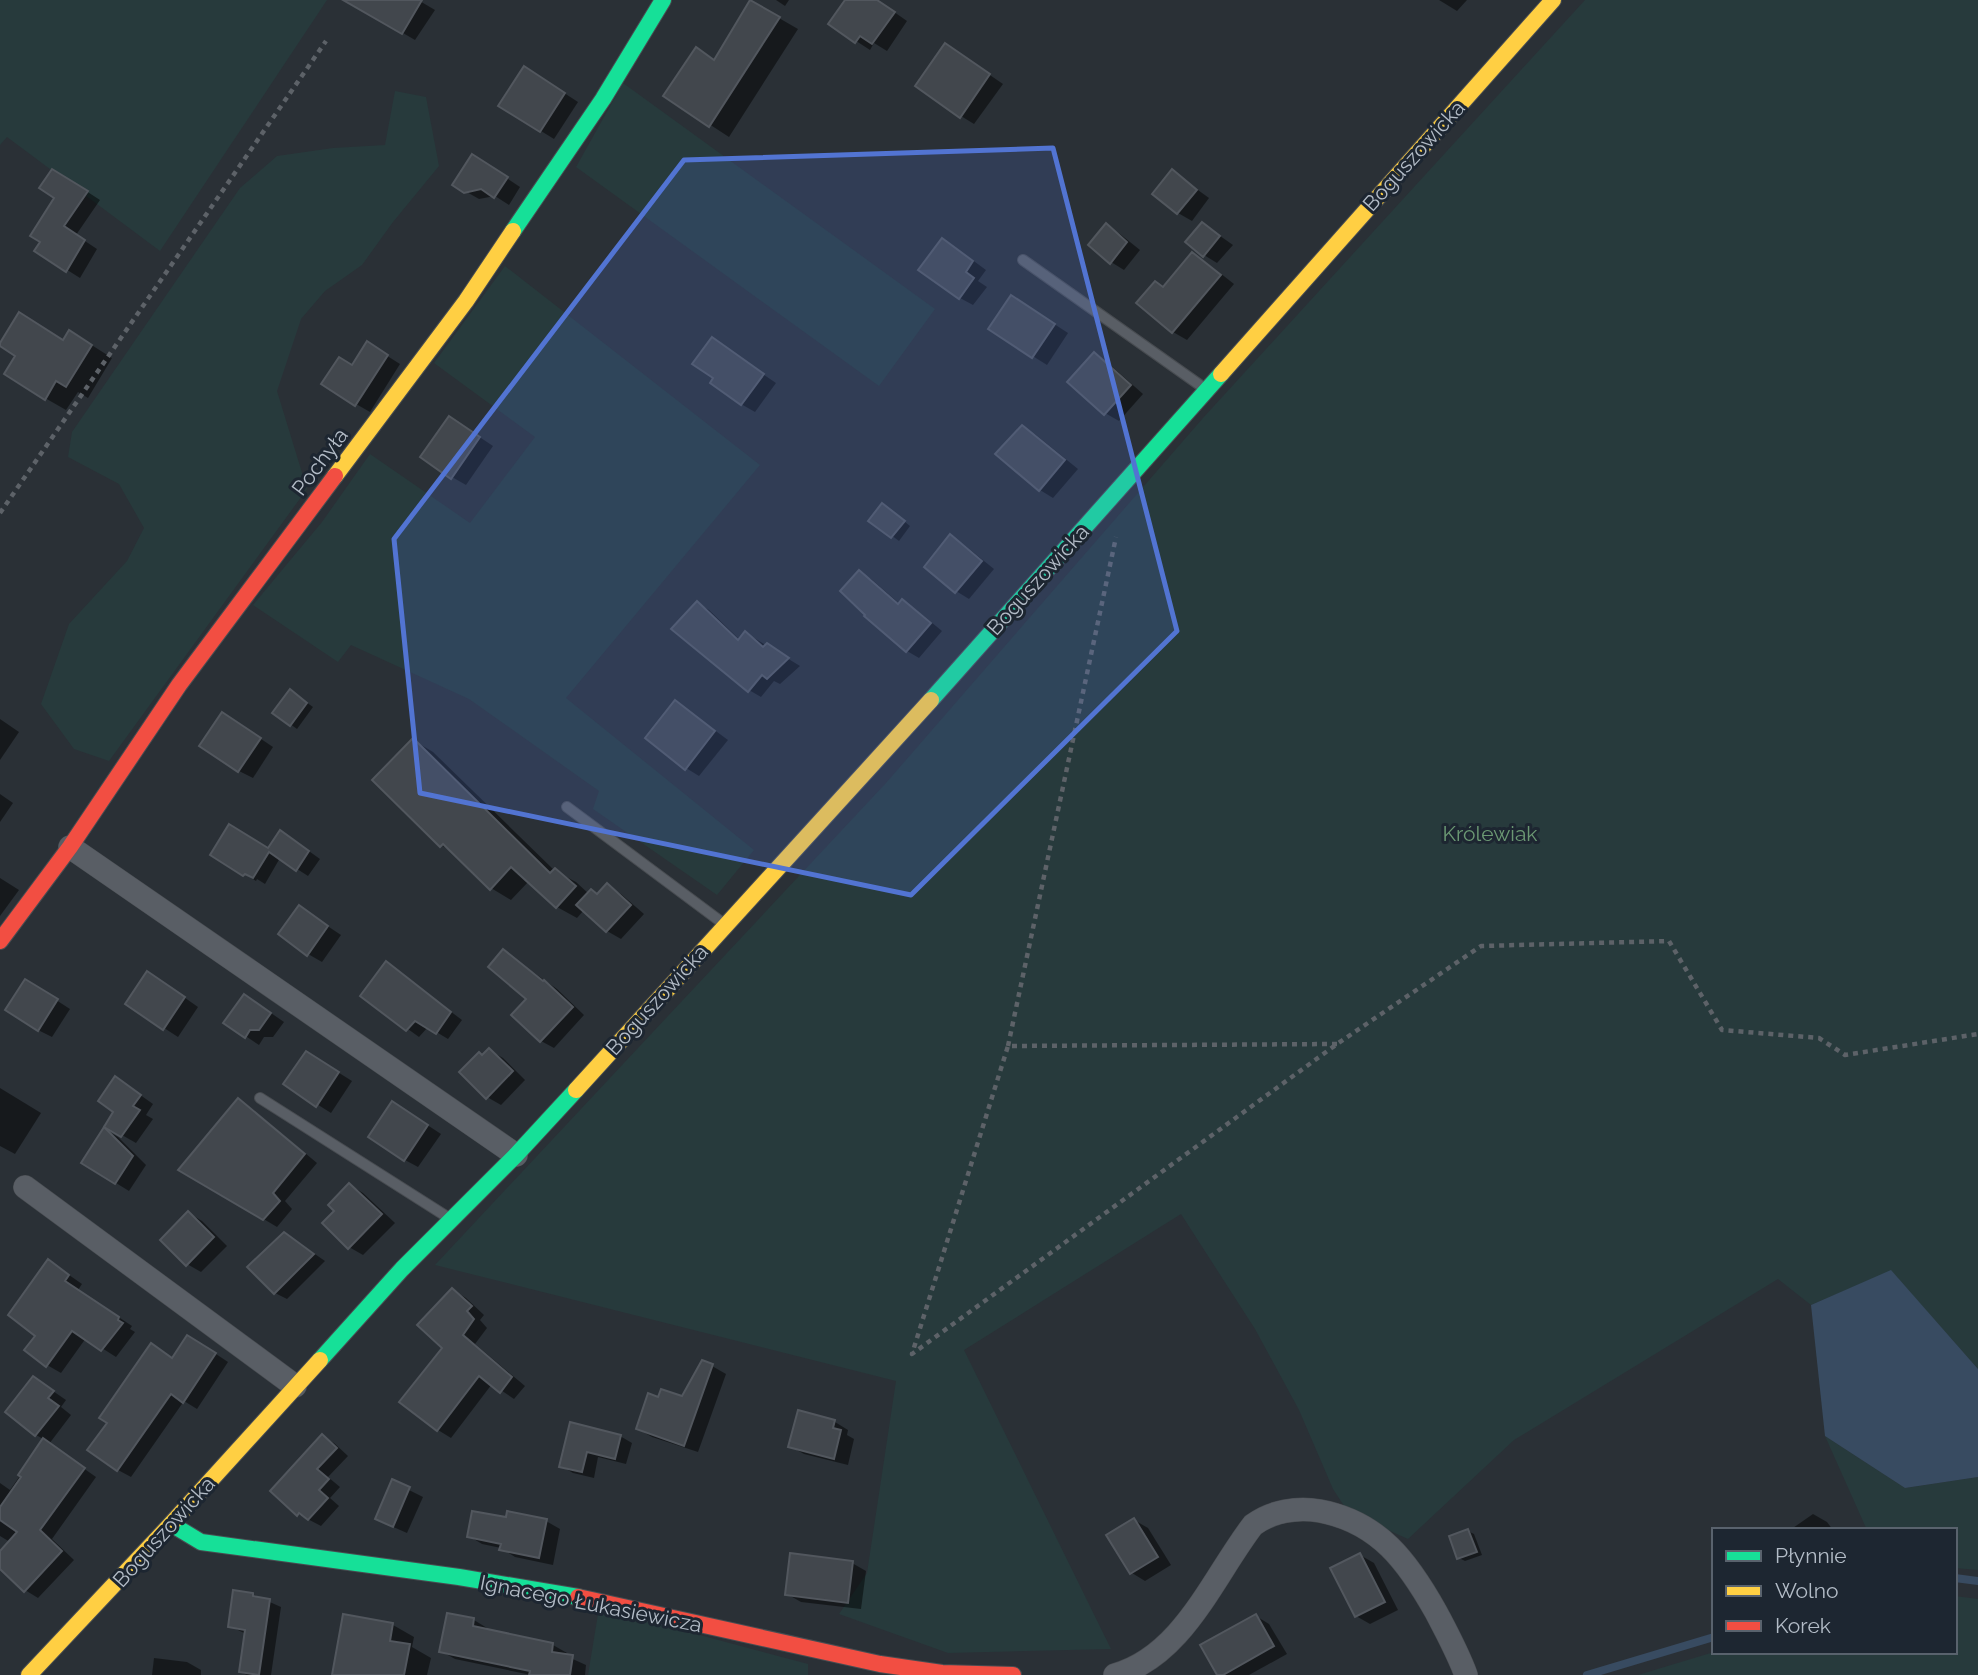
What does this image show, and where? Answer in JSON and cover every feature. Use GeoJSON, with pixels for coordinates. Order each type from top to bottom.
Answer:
{"type":"FeatureCollection","features":[{"type":"Feature","properties":{"kind":"street","name":"Pochyła"},"geometry":{"type":"LineString","coordinates":[[0,941],[70,847],[179,685],[466,301],[603,99],[663,0]]}},
{"type":"Feature","properties":{"kind":"street","name":"Boguszowicka"},"geometry":{"type":"LineString","coordinates":[[29,1675],[171,1524],[402,1269],[516,1154],[925,707],[1553,0]]}},
{"type":"Feature","properties":{"kind":"street"},"geometry":{"type":"LineString","coordinates":[[70,847],[516,1154]]}},
{"type":"Feature","properties":{"kind":"street"},"geometry":{"type":"LineString","coordinates":[[25,1186],[295,1386]]}},
{"type":"Feature","properties":{"kind":"street"},"geometry":{"type":"LineString","coordinates":[[1115,1675],[1132,1670],[1150,1659],[1167,1643],[1206,1596],[1254,1525],[1261,1519],[1297,1509],[1342,1515],[1384,1541],[1402,1558],[1425,1593],[1466,1675]]}},
{"type":"Feature","properties":{"kind":"street","name":"Ignacego Łukasiewicza"},"geometry":{"type":"LineString","coordinates":[[171,1524],[201,1542],[580,1597],[761,1640],[879,1664],[922,1671],[1013,1675]]}},
{"type":"Feature","properties":{"kind":"lane"},"geometry":{"type":"LineString","coordinates":[[1023,260],[1207,390]]}},
{"type":"Feature","properties":{"kind":"lane"},"geometry":{"type":"LineString","coordinates":[[567,807],[726,925]]}},
{"type":"Feature","properties":{"kind":"lane"},"geometry":{"type":"LineString","coordinates":[[260,1098],[451,1219]]}},
{"type":"Feature","properties":{"kind":"path"},"geometry":{"type":"LineString","coordinates":[[0,513],[326,41]]}},
{"type":"Feature","properties":{"kind":"path"},"geometry":{"type":"LineString","coordinates":[[1117,532],[1008,1046],[912,1354],[1337,1044],[1480,946],[1669,941],[1722,1030],[1819,1038],[1845,1055],[1978,1034]]}},
{"type":"Feature","properties":{"kind":"path"},"geometry":{"type":"LineString","coordinates":[[1008,1046],[1337,1044]]}},
{"type":"Feature","properties":{"kind":"highlighted area"},"geometry":{"type":"Polygon","coordinates":[[[1053,148],[1177,631],[911,895],[420,793],[394,539],[684,160],[1053,148]]]}},
{"type":"Feature","properties":{"kind":"green space"},"geometry":{"type":"Polygon","coordinates":[[[0,0],[327,0],[160,251],[7,137],[0,145],[0,0]]]}},
{"type":"Feature","properties":{"kind":"green space","name":"Królewiak"},"geometry":{"type":"Polygon","coordinates":[[[1585,0],[1978,0],[1978,1369],[1891,1271],[1811,1305],[1778,1279],[1514,1440],[1408,1539],[1348,1512],[1333,1489],[1299,1410],[1255,1329],[1181,1214],[964,1350],[1111,1649],[948,1653],[839,1614],[867,1573],[896,1381],[435,1265],[886,783],[1203,418],[1585,0]]]}},
{"type":"Feature","properties":{"kind":"green space"},"geometry":{"type":"Polygon","coordinates":[[[623,83],[935,309],[879,386],[576,167],[623,83]]]}},
{"type":"Feature","properties":{"kind":"green space"},"geometry":{"type":"Polygon","coordinates":[[[395,91],[426,97],[439,166],[362,265],[325,291],[301,319],[277,391],[307,489],[109,761],[74,749],[41,704],[69,624],[127,561],[144,528],[119,484],[68,457],[72,432],[240,188],[277,156],[333,148],[385,145],[395,91]]]}},
{"type":"Feature","properties":{"kind":"green space"},"geometry":{"type":"Polygon","coordinates":[[[505,266],[760,465],[566,698],[754,850],[717,895],[593,809],[599,791],[469,699],[351,645],[338,662],[253,605],[322,522],[370,454],[470,523],[535,437],[434,363],[505,266]]]}},
{"type":"Feature","properties":{"kind":"green space"},"geometry":{"type":"Polygon","coordinates":[[[1825,1436],[1905,1488],[1978,1477],[1978,1570],[1957,1568],[1957,1528],[1866,1528],[1825,1436]]]}},
{"type":"Feature","properties":{"kind":"green space"},"geometry":{"type":"Polygon","coordinates":[[[1957,1596],[1978,1599],[1978,1675],[1638,1675],[1712,1653],[1957,1654],[1957,1596]]]}},
{"type":"Feature","properties":{"kind":"green space"},"geometry":{"type":"Polygon","coordinates":[[[599,1608],[808,1664],[808,1675],[588,1675],[599,1608]]]}},
{"type":"Feature","properties":{"kind":"water"},"geometry":{"type":"Polygon","coordinates":[[[1891,1270],[1978,1369],[1978,1477],[1905,1488],[1825,1436],[1811,1305],[1891,1270]]]}},
{"type":"Feature","properties":{"kind":"building"},"geometry":{"type":"Polygon","coordinates":[[[343,0],[422,0],[402,34],[343,0]]]}},
{"type":"Feature","properties":{"kind":"building"},"geometry":{"type":"Polygon","coordinates":[[[750,0],[780,17],[709,127],[663,96],[696,47],[714,60],[750,0]]]}},
{"type":"Feature","properties":{"kind":"building"},"geometry":{"type":"Polygon","coordinates":[[[845,0],[877,0],[895,12],[872,44],[860,36],[855,43],[828,24],[845,0]]]}},
{"type":"Feature","properties":{"kind":"building"},"geometry":{"type":"Polygon","coordinates":[[[945,43],[990,74],[960,118],[915,86],[945,43]]]}},
{"type":"Feature","properties":{"kind":"building"},"geometry":{"type":"Polygon","coordinates":[[[524,66],[565,93],[540,132],[498,106],[524,66]]]}},
{"type":"Feature","properties":{"kind":"building"},"geometry":{"type":"Polygon","coordinates":[[[472,154],[508,177],[494,198],[481,189],[464,193],[452,185],[472,154]]]}},
{"type":"Feature","properties":{"kind":"building"},"geometry":{"type":"Polygon","coordinates":[[[52,169],[88,191],[64,226],[85,240],[66,272],[34,251],[40,242],[30,236],[54,198],[39,188],[52,169]]]}},
{"type":"Feature","properties":{"kind":"building"},"geometry":{"type":"Polygon","coordinates":[[[1172,169],[1197,190],[1177,214],[1152,194],[1172,169]]]}},
{"type":"Feature","properties":{"kind":"building"},"geometry":{"type":"Polygon","coordinates":[[[1202,222],[1220,236],[1203,257],[1185,242],[1202,222]]]}},
{"type":"Feature","properties":{"kind":"building"},"geometry":{"type":"Polygon","coordinates":[[[1106,223],[1127,242],[1110,264],[1088,245],[1106,223]]]}},
{"type":"Feature","properties":{"kind":"building"},"geometry":{"type":"Polygon","coordinates":[[[942,238],[973,261],[966,272],[974,278],[959,299],[918,270],[942,238]]]}},
{"type":"Feature","properties":{"kind":"building"},"geometry":{"type":"Polygon","coordinates":[[[1192,252],[1221,275],[1172,333],[1136,303],[1155,281],[1163,287],[1192,252]]]}},
{"type":"Feature","properties":{"kind":"building"},"geometry":{"type":"Polygon","coordinates":[[[1011,295],[1055,324],[1032,358],[988,329],[1011,295]]]}},
{"type":"Feature","properties":{"kind":"building"},"geometry":{"type":"Polygon","coordinates":[[[19,312],[63,340],[69,330],[92,345],[66,387],[56,381],[45,400],[4,374],[15,356],[0,346],[0,343],[19,312]]]}},
{"type":"Feature","properties":{"kind":"building"},"geometry":{"type":"Polygon","coordinates":[[[712,337],[764,374],[741,405],[710,383],[713,378],[692,364],[712,337]]]}},
{"type":"Feature","properties":{"kind":"building"},"geometry":{"type":"Polygon","coordinates":[[[367,341],[388,355],[355,406],[321,384],[339,357],[352,365],[367,341]]]}},
{"type":"Feature","properties":{"kind":"building"},"geometry":{"type":"Polygon","coordinates":[[[1094,352],[1131,385],[1104,415],[1067,382],[1094,352]]]}},
{"type":"Feature","properties":{"kind":"building"},"geometry":{"type":"Polygon","coordinates":[[[449,416],[480,437],[451,479],[420,457],[449,416]]]}},
{"type":"Feature","properties":{"kind":"building"},"geometry":{"type":"Polygon","coordinates":[[[1022,425],[1065,460],[1039,491],[995,454],[1022,425]]]}},
{"type":"Feature","properties":{"kind":"building"},"geometry":{"type":"Polygon","coordinates":[[[882,503],[905,521],[891,538],[868,521],[882,503]]]}},
{"type":"Feature","properties":{"kind":"building"},"geometry":{"type":"Polygon","coordinates":[[[950,534],[982,561],[955,593],[924,567],[950,534]]]}},
{"type":"Feature","properties":{"kind":"building"},"geometry":{"type":"Polygon","coordinates":[[[859,570],[898,604],[902,599],[931,623],[906,652],[840,591],[859,570]]]}},
{"type":"Feature","properties":{"kind":"building"},"geometry":{"type":"Polygon","coordinates":[[[697,601],[738,640],[745,631],[763,647],[767,643],[789,658],[767,679],[762,675],[748,692],[671,629],[697,601]]]}},
{"type":"Feature","properties":{"kind":"building"},"geometry":{"type":"Polygon","coordinates":[[[290,689],[307,703],[290,726],[272,713],[290,689]]]}},
{"type":"Feature","properties":{"kind":"building"},"geometry":{"type":"Polygon","coordinates":[[[675,700],[715,731],[685,770],[645,738],[675,700]]]}},
{"type":"Feature","properties":{"kind":"building"},"geometry":{"type":"Polygon","coordinates":[[[222,712],[261,738],[238,772],[199,746],[222,712]]]}},
{"type":"Feature","properties":{"kind":"building"},"geometry":{"type":"Polygon","coordinates":[[[413,738],[550,873],[555,868],[576,886],[556,908],[511,867],[490,890],[443,844],[440,847],[372,780],[413,738]]]}},
{"type":"Feature","properties":{"kind":"building"},"geometry":{"type":"Polygon","coordinates":[[[229,824],[268,848],[280,830],[309,851],[296,871],[269,852],[253,878],[245,874],[243,876],[210,855],[229,824]]]}},
{"type":"Feature","properties":{"kind":"building"},"geometry":{"type":"Polygon","coordinates":[[[607,883],[631,905],[606,932],[576,905],[591,889],[597,894],[607,883]]]}},
{"type":"Feature","properties":{"kind":"building"},"geometry":{"type":"Polygon","coordinates":[[[299,905],[328,926],[307,956],[278,934],[299,905]]]}},
{"type":"Feature","properties":{"kind":"building"},"geometry":{"type":"Polygon","coordinates":[[[503,949],[544,980],[573,1007],[540,1042],[511,1015],[526,999],[488,967],[503,949]]]}},
{"type":"Feature","properties":{"kind":"building"},"geometry":{"type":"Polygon","coordinates":[[[386,961],[451,1012],[436,1034],[415,1021],[406,1031],[360,996],[386,961]]]}},
{"type":"Feature","properties":{"kind":"building"},"geometry":{"type":"Polygon","coordinates":[[[147,971],[185,997],[163,1030],[125,1004],[147,971]]]}},
{"type":"Feature","properties":{"kind":"building"},"geometry":{"type":"Polygon","coordinates":[[[25,979],[58,999],[38,1031],[5,1010],[25,979]]]}},
{"type":"Feature","properties":{"kind":"building"},"geometry":{"type":"Polygon","coordinates":[[[244,994],[271,1013],[259,1030],[250,1030],[245,1038],[223,1023],[244,994]]]}},
{"type":"Feature","properties":{"kind":"building"},"geometry":{"type":"Polygon","coordinates":[[[489,1048],[513,1071],[486,1099],[459,1072],[479,1052],[482,1055],[489,1048]]]}},
{"type":"Feature","properties":{"kind":"building"},"geometry":{"type":"Polygon","coordinates":[[[306,1051],[339,1072],[316,1107],[283,1084],[306,1051]]]}},
{"type":"Feature","properties":{"kind":"building"},"geometry":{"type":"Polygon","coordinates":[[[115,1076],[141,1095],[133,1106],[140,1110],[121,1137],[104,1127],[113,1112],[98,1101],[115,1076]]]}},
{"type":"Feature","properties":{"kind":"building"},"geometry":{"type":"Polygon","coordinates":[[[238,1098],[305,1154],[273,1193],[280,1201],[263,1220],[178,1170],[238,1098]]]}},
{"type":"Feature","properties":{"kind":"building"},"geometry":{"type":"Polygon","coordinates":[[[392,1101],[428,1125],[404,1161],[368,1137],[392,1101]]]}},
{"type":"Feature","properties":{"kind":"building"},"geometry":{"type":"Polygon","coordinates":[[[104,1127],[133,1156],[115,1184],[81,1163],[104,1127]]]}},
{"type":"Feature","properties":{"kind":"building"},"geometry":{"type":"Polygon","coordinates":[[[349,1183],[382,1214],[348,1249],[322,1223],[334,1211],[328,1205],[349,1183]]]}},
{"type":"Feature","properties":{"kind":"building"},"geometry":{"type":"Polygon","coordinates":[[[188,1211],[214,1237],[186,1266],[160,1240],[188,1211]]]}},
{"type":"Feature","properties":{"kind":"building"},"geometry":{"type":"Polygon","coordinates":[[[284,1232],[314,1254],[274,1294],[247,1267],[284,1232]]]}},
{"type":"Feature","properties":{"kind":"building"},"geometry":{"type":"Polygon","coordinates":[[[48,1259],[69,1275],[65,1281],[119,1317],[118,1320],[123,1323],[101,1351],[72,1331],[46,1367],[24,1350],[35,1336],[8,1315],[48,1259]]]}},
{"type":"Feature","properties":{"kind":"building"},"geometry":{"type":"Polygon","coordinates":[[[452,1288],[472,1306],[467,1311],[474,1319],[463,1335],[512,1377],[500,1393],[479,1376],[437,1431],[399,1402],[442,1348],[417,1325],[452,1288]]]}},
{"type":"Feature","properties":{"kind":"building"},"geometry":{"type":"Polygon","coordinates":[[[187,1335],[216,1353],[183,1403],[171,1394],[117,1471],[87,1450],[107,1423],[99,1418],[151,1343],[172,1358],[187,1335]]]}},
{"type":"Feature","properties":{"kind":"building"},"geometry":{"type":"Polygon","coordinates":[[[702,1360],[713,1364],[684,1446],[636,1429],[648,1393],[658,1397],[661,1389],[682,1396],[702,1360]]]}},
{"type":"Feature","properties":{"kind":"building"},"geometry":{"type":"Polygon","coordinates":[[[33,1376],[54,1391],[48,1398],[59,1406],[35,1436],[5,1412],[33,1376]]]}},
{"type":"Feature","properties":{"kind":"building"},"geometry":{"type":"Polygon","coordinates":[[[798,1410],[835,1420],[833,1428],[841,1430],[834,1459],[788,1447],[798,1410]]]}},
{"type":"Feature","properties":{"kind":"building"},"geometry":{"type":"Polygon","coordinates":[[[570,1422],[621,1435],[615,1459],[587,1452],[582,1472],[559,1467],[570,1422]]]}},
{"type":"Feature","properties":{"kind":"building"},"geometry":{"type":"Polygon","coordinates":[[[322,1434],[337,1448],[317,1469],[329,1479],[319,1490],[328,1498],[308,1520],[299,1513],[297,1516],[270,1491],[322,1434]]]}},
{"type":"Feature","properties":{"kind":"building"},"geometry":{"type":"Polygon","coordinates":[[[43,1438],[85,1468],[40,1530],[62,1551],[24,1592],[0,1569],[0,1551],[17,1532],[0,1520],[0,1507],[43,1438]]]}},
{"type":"Feature","properties":{"kind":"building"},"geometry":{"type":"Polygon","coordinates":[[[392,1479],[410,1487],[393,1527],[375,1519],[392,1479]]]}},
{"type":"Feature","properties":{"kind":"building"},"geometry":{"type":"Polygon","coordinates":[[[472,1511],[506,1517],[507,1511],[547,1519],[539,1558],[499,1550],[501,1544],[467,1537],[472,1511]]]}},
{"type":"Feature","properties":{"kind":"building"},"geometry":{"type":"Polygon","coordinates":[[[1134,1518],[1158,1557],[1130,1574],[1106,1535],[1134,1518]]]}},
{"type":"Feature","properties":{"kind":"building"},"geometry":{"type":"Polygon","coordinates":[[[1468,1529],[1477,1552],[1457,1559],[1449,1536],[1468,1529]]]}},
{"type":"Feature","properties":{"kind":"building"},"geometry":{"type":"Polygon","coordinates":[[[790,1553],[853,1561],[848,1603],[785,1595],[790,1553]]]}},
{"type":"Feature","properties":{"kind":"building"},"geometry":{"type":"Polygon","coordinates":[[[1360,1553],[1385,1602],[1355,1617],[1330,1568],[1360,1553]]]}},
{"type":"Feature","properties":{"kind":"building"},"geometry":{"type":"Polygon","coordinates":[[[233,1590],[270,1599],[259,1675],[239,1672],[245,1630],[228,1627],[233,1590]]]}},
{"type":"Feature","properties":{"kind":"building"},"geometry":{"type":"Polygon","coordinates":[[[447,1613],[474,1618],[473,1626],[553,1643],[552,1652],[573,1655],[570,1675],[529,1675],[530,1671],[439,1652],[447,1613]]]}},
{"type":"Feature","properties":{"kind":"building"},"geometry":{"type":"Polygon","coordinates":[[[343,1614],[393,1623],[390,1641],[410,1644],[404,1675],[332,1675],[343,1614]]]}},
{"type":"Feature","properties":{"kind":"building"},"geometry":{"type":"Polygon","coordinates":[[[1256,1614],[1274,1646],[1223,1675],[1217,1675],[1200,1645],[1256,1614]]]}},
{"type":"Feature","properties":{"kind":"waterway"},"geometry":{"type":"LineString","coordinates":[[1957,1578],[1978,1581]]}},
{"type":"Feature","properties":{"kind":"waterway"},"geometry":{"type":"LineString","coordinates":[[1587,1675],[1712,1638]]}},
{"type":"Feature","properties":{"kind":"traffic: fast"},"geometry":{"type":"LineString","coordinates":[[513,231],[603,99],[663,0]]}},
{"type":"Feature","properties":{"kind":"traffic: fast"},"geometry":{"type":"LineString","coordinates":[[931,700],[1221,374]]}},
{"type":"Feature","properties":{"kind":"traffic: fast"},"geometry":{"type":"LineString","coordinates":[[320,1360],[402,1269],[516,1155],[576,1090]]}},
{"type":"Feature","properties":{"kind":"traffic: fast"},"geometry":{"type":"LineString","coordinates":[[171,1524],[201,1542],[459,1577],[578,1597]]}},
{"type":"Feature","properties":{"kind":"traffic: slow"},"geometry":{"type":"LineString","coordinates":[[1221,374],[1553,0]]}},
{"type":"Feature","properties":{"kind":"traffic: slow"},"geometry":{"type":"LineString","coordinates":[[335,476],[466,301],[513,231]]}},
{"type":"Feature","properties":{"kind":"traffic: slow"},"geometry":{"type":"LineString","coordinates":[[576,1090],[931,700]]}},
{"type":"Feature","properties":{"kind":"traffic: slow"},"geometry":{"type":"LineString","coordinates":[[29,1675],[320,1360]]}},
{"type":"Feature","properties":{"kind":"traffic: jam"},"geometry":{"type":"LineString","coordinates":[[0,941],[70,847],[179,685],[335,476]]}},
{"type":"Feature","properties":{"kind":"traffic: jam"},"geometry":{"type":"LineString","coordinates":[[578,1597],[880,1664],[942,1673],[1013,1675]]}}]}
